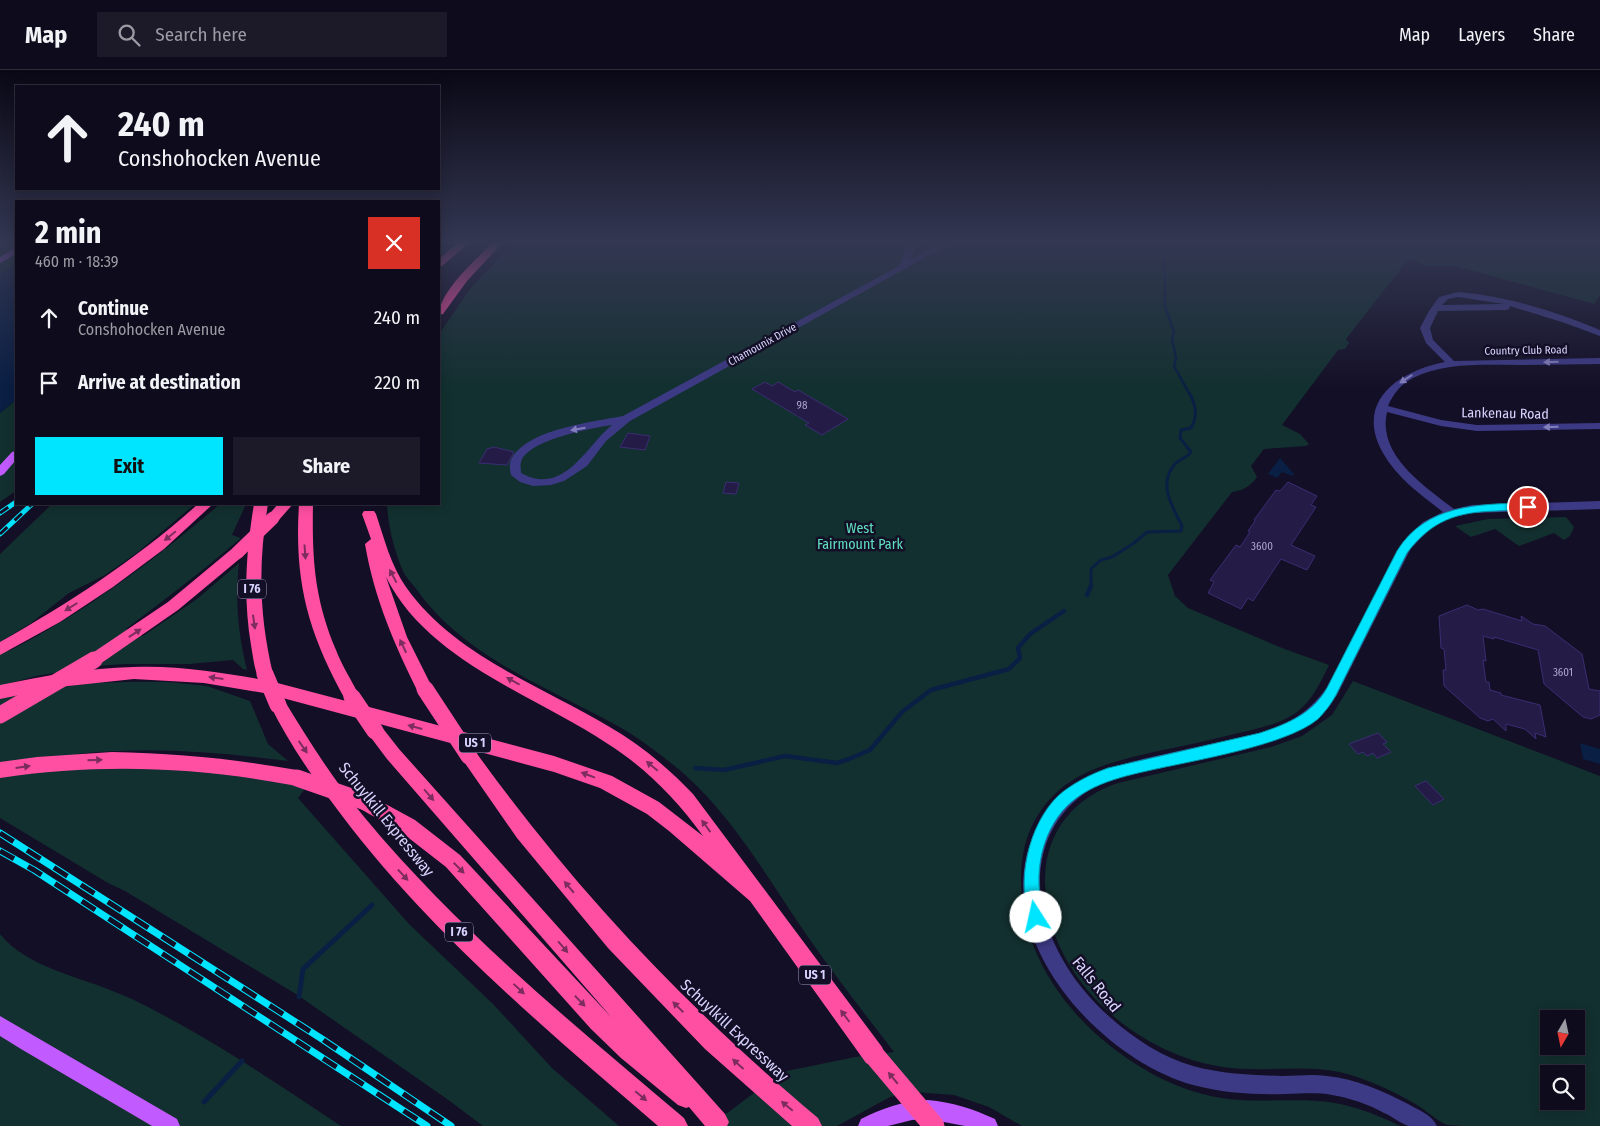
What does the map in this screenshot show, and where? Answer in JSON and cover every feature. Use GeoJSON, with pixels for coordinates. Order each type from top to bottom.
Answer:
{"type":"FeatureCollection","features":[{"type":"Feature","properties":{"kind":"highway"},"geometry":{"type":"LineString","coordinates":[[440,308],[454,290]]}},
{"type":"Feature","properties":{"kind":"highway"},"geometry":{"type":"LineString","coordinates":[[3,648],[112,580],[157,546],[205,505]]}},
{"type":"Feature","properties":{"kind":"highway","name":"Schuylkill Expressway"},"geometry":{"type":"LineString","coordinates":[[261,505],[253,558],[252,607],[265,674],[278,705],[292,731],[356,820],[385,856],[417,890],[472,946],[534,1003],[676,1126]]}},
{"type":"Feature","properties":{"kind":"highway"},"geometry":{"type":"LineString","coordinates":[[0,715],[94,660],[167,610],[238,552],[285,505]]}},
{"type":"Feature","properties":{"kind":"highway"},"geometry":{"type":"LineString","coordinates":[[306,505],[304,546],[309,591],[314,613],[330,658],[375,732],[720,1124]]}},
{"type":"Feature","properties":{"kind":"highway"},"geometry":{"type":"LineString","coordinates":[[369,509],[392,576],[402,592],[432,625],[478,660],[602,731],[653,766],[687,800],[755,894]]}},
{"type":"Feature","properties":{"kind":"highway","name":"Schuylkill Expressway"},"geometry":{"type":"LineString","coordinates":[[369,509],[373,554],[384,596],[401,641],[426,689],[502,805],[585,906],[670,999],[713,1042],[810,1126]]}},
{"type":"Feature","properties":{"kind":"highway","name":"US 1"},"geometry":{"type":"LineString","coordinates":[[0,692],[82,677],[160,673],[230,680],[311,699],[554,764],[606,782],[653,808],[676,825],[755,894],[874,1055],[934,1126]]}},
{"type":"Feature","properties":{"kind":"highway"},"geometry":{"type":"LineString","coordinates":[[0,770],[47,763],[128,759],[201,762],[297,778],[363,801],[408,826],[453,861],[599,1021],[653,1071],[720,1124]]}},
{"type":"Feature","properties":{"kind":"main road"},"geometry":{"type":"LineString","coordinates":[[0,472],[15,455]]}},
{"type":"Feature","properties":{"kind":"main road"},"geometry":{"type":"LineString","coordinates":[[0,1025],[170,1126]]}},
{"type":"Feature","properties":{"kind":"main road"},"geometry":{"type":"LineString","coordinates":[[868,1126],[890,1116],[911,1111],[936,1110],[960,1114],[988,1126]]}},
{"type":"Feature","properties":{"kind":"street","name":"Chamounix Drive"},"geometry":{"type":"LineString","coordinates":[[626,419],[567,431],[533,443],[517,459],[514,471],[516,476],[527,481],[543,482],[570,474],[582,464],[606,436],[626,419],[861,290]]}},
{"type":"Feature","properties":{"kind":"street"},"geometry":{"type":"LineString","coordinates":[[1452,364],[1433,347],[1426,337],[1426,324],[1441,300],[1457,294],[1484,297],[1574,322],[1600,333]]}},
{"type":"Feature","properties":{"kind":"street"},"geometry":{"type":"LineString","coordinates":[[1436,308],[1519,307]]}},
{"type":"Feature","properties":{"kind":"street","name":"Country Club Road"},"geometry":{"type":"LineString","coordinates":[[1382,408],[1391,392],[1401,381],[1425,369],[1452,364],[1600,361]]}},
{"type":"Feature","properties":{"kind":"street"},"geometry":{"type":"LineString","coordinates":[[1382,408],[1379,421],[1380,434],[1394,461],[1415,484],[1452,514]]}},
{"type":"Feature","properties":{"kind":"street","name":"Lankenau Road"},"geometry":{"type":"LineString","coordinates":[[1382,408],[1430,421],[1477,428],[1600,426]]}},
{"type":"Feature","properties":{"kind":"street","name":"Falls Road"},"geometry":{"type":"LineString","coordinates":[[1428,1126],[1376,1099],[1336,1086],[1325,1084],[1248,1084],[1200,1079],[1161,1064],[1107,1028],[1078,998],[1066,982],[1040,932],[1032,901],[1032,869],[1037,843],[1055,809],[1074,792],[1097,778],[1124,769],[1260,739],[1301,723],[1320,710],[1406,546],[1427,525],[1452,514],[1494,508],[1600,505]]}},
{"type":"Feature","properties":{"kind":"green space","name":"West Fairmount Park"},"geometry":{"type":"Polygon","coordinates":[[[469,290],[1384,290],[1346,339],[1349,343],[1345,349],[1338,350],[1282,425],[1300,434],[1309,444],[1306,446],[1264,449],[1251,466],[1257,477],[1255,480],[1246,488],[1232,492],[1168,575],[1175,596],[1188,608],[1282,648],[1329,665],[1314,694],[1304,706],[1291,716],[1272,724],[1116,761],[1099,767],[1067,784],[1053,795],[1041,810],[1031,828],[1024,851],[1021,887],[1026,923],[1033,946],[1056,988],[1087,1025],[1124,1056],[1144,1069],[1166,1081],[1214,1097],[1239,1100],[1335,1103],[1369,1112],[1400,1126],[1022,1126],[989,1107],[954,1095],[914,1092],[890,1097],[837,1126],[710,1126],[782,1072],[855,1057],[894,1052],[818,952],[744,842],[689,778],[623,729],[511,670],[459,635],[437,614],[407,578],[392,538],[387,505],[440,505],[440,333],[469,290]]]}},
{"type":"Feature","properties":{"kind":"green space","name":"West Fairmount Park"},"geometry":{"type":"Polygon","coordinates":[[[1544,290],[1600,290],[1600,295],[1594,304],[1544,290]]]}},
{"type":"Feature","properties":{"kind":"green space"},"geometry":{"type":"Polygon","coordinates":[[[15,401],[15,492],[0,502],[0,413],[15,401]]]}},
{"type":"Feature","properties":{"kind":"green space"},"geometry":{"type":"Polygon","coordinates":[[[51,505],[194,505],[138,552],[105,575],[69,593],[31,623],[0,642],[0,554],[51,505]]]}},
{"type":"Feature","properties":{"kind":"green space"},"geometry":{"type":"Polygon","coordinates":[[[219,505],[246,505],[232,535],[241,538],[126,629],[143,636],[197,599],[239,563],[238,617],[247,670],[243,669],[233,660],[189,664],[125,664],[96,666],[36,676],[0,686],[0,643],[9,651],[37,636],[119,584],[219,505]]]}},
{"type":"Feature","properties":{"kind":"green space"},"geometry":{"type":"Polygon","coordinates":[[[1566,517],[1574,527],[1570,536],[1564,540],[1554,533],[1519,546],[1495,529],[1471,537],[1455,526],[1488,519],[1566,517]]]}},
{"type":"Feature","properties":{"kind":"green space"},"geometry":{"type":"Polygon","coordinates":[[[1353,681],[1600,776],[1600,1126],[1447,1125],[1398,1095],[1369,1081],[1339,1072],[1310,1069],[1238,1069],[1189,1059],[1157,1045],[1127,1027],[1100,1003],[1077,976],[1059,946],[1048,913],[1045,878],[1051,845],[1057,831],[1076,807],[1103,789],[1118,783],[1271,747],[1302,736],[1332,715],[1353,681]]]}},
{"type":"Feature","properties":{"kind":"green space"},"geometry":{"type":"Polygon","coordinates":[[[168,682],[207,686],[250,701],[268,744],[288,761],[182,751],[130,750],[77,754],[71,766],[160,765],[300,784],[304,790],[298,798],[409,924],[493,1004],[552,1068],[619,1126],[483,1126],[296,994],[0,818],[0,697],[90,683],[168,682]]]}},
{"type":"Feature","properties":{"kind":"green space"},"geometry":{"type":"Polygon","coordinates":[[[0,934],[11,946],[40,963],[127,997],[178,1023],[240,1060],[341,1126],[0,1126],[0,934]]]}},
{"type":"Feature","properties":{"kind":"water"},"geometry":{"type":"Polygon","coordinates":[[[0,290],[15,290],[15,401],[0,413],[0,290]]]}},
{"type":"Feature","properties":{"kind":"water"},"geometry":{"type":"Polygon","coordinates":[[[1280,458],[1294,474],[1293,476],[1282,472],[1277,478],[1268,474],[1280,458]]]}},
{"type":"Feature","properties":{"kind":"water"},"geometry":{"type":"Polygon","coordinates":[[[1580,743],[1600,749],[1600,764],[1583,759],[1580,743]]]}},
{"type":"Feature","properties":{"kind":"building"},"geometry":{"type":"Polygon","coordinates":[[[765,382],[772,386],[778,382],[795,392],[798,390],[848,419],[822,435],[805,425],[809,423],[752,389],[765,382]]]}},
{"type":"Feature","properties":{"kind":"building"},"geometry":{"type":"Polygon","coordinates":[[[628,433],[650,436],[645,450],[620,447],[628,433]]]}},
{"type":"Feature","properties":{"kind":"building"},"geometry":{"type":"Polygon","coordinates":[[[494,447],[514,452],[507,465],[479,463],[487,449],[494,447]]]}},
{"type":"Feature","properties":{"kind":"building"},"geometry":{"type":"Polygon","coordinates":[[[726,482],[739,483],[736,494],[723,493],[726,482]]]}},
{"type":"Feature","properties":{"kind":"building"},"geometry":{"type":"Polygon","coordinates":[[[1288,482],[1317,496],[1311,505],[1316,507],[1291,545],[1315,556],[1307,570],[1281,559],[1253,601],[1248,598],[1241,609],[1208,593],[1214,582],[1210,580],[1236,545],[1240,547],[1250,532],[1248,531],[1254,520],[1276,490],[1280,491],[1288,482]]]}},
{"type":"Feature","properties":{"kind":"building"},"geometry":{"type":"Polygon","coordinates":[[[1467,605],[1478,610],[1483,609],[1522,621],[1521,616],[1533,624],[1545,626],[1582,654],[1589,689],[1600,691],[1600,715],[1591,719],[1583,717],[1544,684],[1538,650],[1494,637],[1494,639],[1483,636],[1486,661],[1483,660],[1486,682],[1489,682],[1490,690],[1501,693],[1501,695],[1540,705],[1546,737],[1535,733],[1536,739],[1525,729],[1506,724],[1506,731],[1493,719],[1488,721],[1480,718],[1444,686],[1443,670],[1446,670],[1444,649],[1441,648],[1439,616],[1467,605]]]}},
{"type":"Feature","properties":{"kind":"building"},"geometry":{"type":"Polygon","coordinates":[[[1378,733],[1387,742],[1383,744],[1391,752],[1377,758],[1373,753],[1367,756],[1363,752],[1358,754],[1349,744],[1378,733]]]}},
{"type":"Feature","properties":{"kind":"building"},"geometry":{"type":"Polygon","coordinates":[[[1426,781],[1444,799],[1433,805],[1415,786],[1426,781]]]}},
{"type":"Feature","properties":{"kind":"waterway"},"geometry":{"type":"LineString","coordinates":[[1165,290],[1165,306],[1174,332],[1172,339],[1176,358],[1174,366],[1190,395]]}},
{"type":"Feature","properties":{"kind":"waterway"},"geometry":{"type":"LineString","coordinates":[[1091,586],[1091,569],[1101,560],[1112,557],[1147,532],[1181,531],[1182,526],[1168,495],[1167,479],[1175,464],[1191,452],[1180,438],[1181,430],[1191,428],[1195,419],[1195,407],[1190,394]]}},
{"type":"Feature","properties":{"kind":"waterway"},"geometry":{"type":"LineString","coordinates":[[1087,595],[1091,586]]}},
{"type":"Feature","properties":{"kind":"waterway"},"geometry":{"type":"LineString","coordinates":[[695,768],[724,770],[785,756],[837,763],[849,759],[870,750],[902,712],[931,690],[1009,669],[1020,658],[1018,648],[1030,634],[1064,611]]}},
{"type":"Feature","properties":{"kind":"waterway"},"geometry":{"type":"LineString","coordinates":[[299,997],[303,969],[372,905]]}},
{"type":"Feature","properties":{"kind":"waterway"},"geometry":{"type":"LineString","coordinates":[[204,1102],[242,1061]]}},
{"type":"Feature","properties":{"kind":"railway"},"geometry":{"type":"LineString","coordinates":[[0,513],[15,503]]}},
{"type":"Feature","properties":{"kind":"railway"},"geometry":{"type":"LineString","coordinates":[[0,534],[31,505]]}},
{"type":"Feature","properties":{"kind":"railway"},"geometry":{"type":"LineString","coordinates":[[0,833],[322,1039],[451,1126]]}},
{"type":"Feature","properties":{"kind":"railway"},"geometry":{"type":"LineString","coordinates":[[0,851],[34,870],[427,1126]]}},
{"type":"Feature","properties":{"kind":"route"},"geometry":{"type":"LineString","coordinates":[[1036,917],[1032,901],[1032,869],[1037,843],[1049,818],[1064,800],[1097,778],[1108,774],[1260,739],[1301,723],[1320,710],[1326,701],[1403,551],[1415,535],[1432,522],[1458,512],[1528,507]]}}]}
